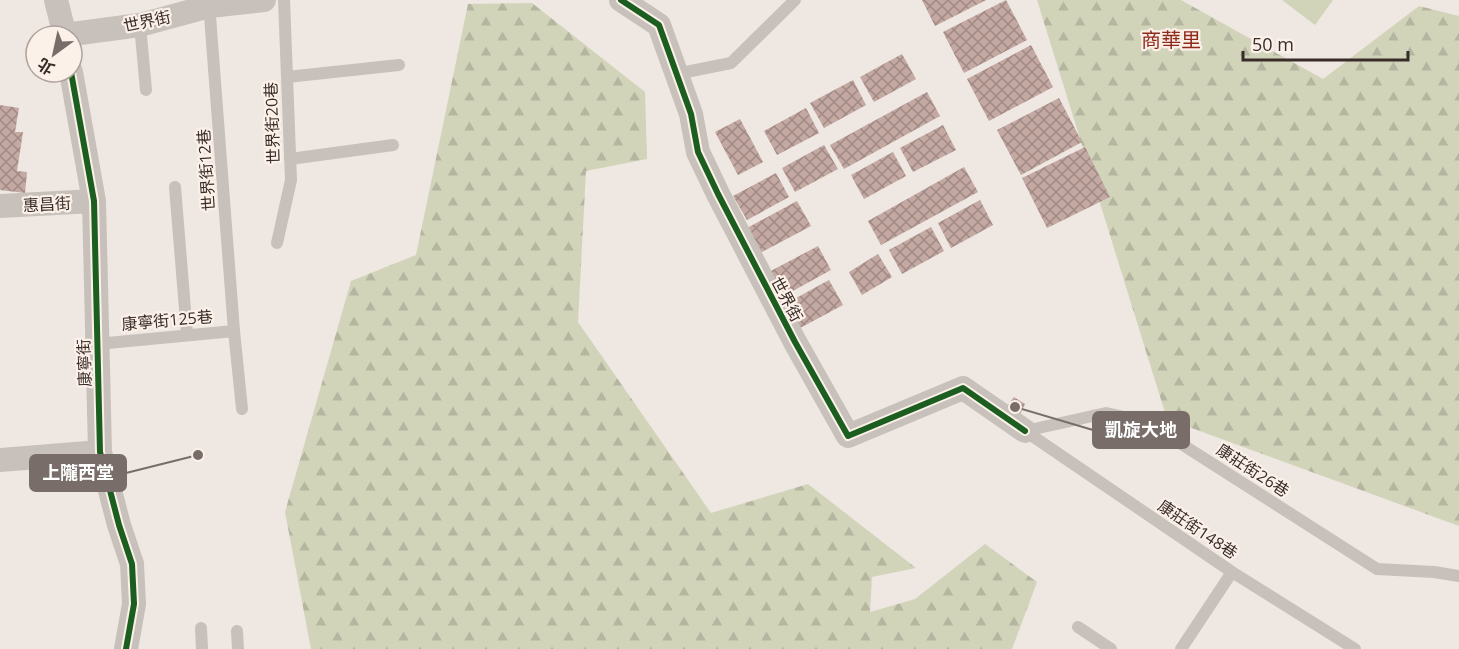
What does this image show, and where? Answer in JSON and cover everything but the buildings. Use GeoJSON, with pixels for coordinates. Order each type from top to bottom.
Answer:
{"type":"FeatureCollection","features":[{"type":"Feature","properties":{"kind":"street"},"geometry":{"type":"LineString","coordinates":[[57,0],[62,24]]}},
{"type":"Feature","properties":{"kind":"street","name":"世界街"},"geometry":{"type":"LineString","coordinates":[[84,33],[140,25],[209,3],[264,0]]}},
{"type":"Feature","properties":{"kind":"street","name":"世界街"},"geometry":{"type":"LineString","coordinates":[[621,0],[659,25],[691,114],[698,152],[710,179],[810,371],[848,436],[963,388],[1025,431]]}},
{"type":"Feature","properties":{"kind":"street","name":"康寧街"},"geometry":{"type":"LineString","coordinates":[[74,84],[94,201],[100,452],[132,564],[134,604],[126,649]]}},
{"type":"Feature","properties":{"kind":"street","name":"惠昌街"},"geometry":{"type":"LineString","coordinates":[[0,206],[94,201]]}},
{"type":"Feature","properties":{"kind":"street"},"geometry":{"type":"LineString","coordinates":[[0,460],[100,452]]}},
{"type":"Feature","properties":{"kind":"lane","name":"世界街20巷"},"geometry":{"type":"LineString","coordinates":[[277,243],[291,180],[284,0]]}},
{"type":"Feature","properties":{"kind":"lane","name":"世界街12巷"},"geometry":{"type":"LineString","coordinates":[[209,3],[234,331]]}},
{"type":"Feature","properties":{"kind":"lane"},"geometry":{"type":"LineString","coordinates":[[676,74],[731,63],[786,3]]}},
{"type":"Feature","properties":{"kind":"lane"},"geometry":{"type":"LineString","coordinates":[[140,25],[146,90]]}},
{"type":"Feature","properties":{"kind":"lane"},"geometry":{"type":"LineString","coordinates":[[287,77],[399,65]]}},
{"type":"Feature","properties":{"kind":"lane"},"geometry":{"type":"LineString","coordinates":[[291,159],[393,145]]}},
{"type":"Feature","properties":{"kind":"lane"},"geometry":{"type":"LineString","coordinates":[[175,187],[187,334]]}},
{"type":"Feature","properties":{"kind":"lane","name":"康寧街125巷"},"geometry":{"type":"LineString","coordinates":[[97,344],[234,331],[242,409]]}},
{"type":"Feature","properties":{"kind":"lane","name":"康莊街26巷"},"geometry":{"type":"LineString","coordinates":[[1025,431],[1106,414],[1147,422],[1377,569],[1434,572],[1459,576]]}},
{"type":"Feature","properties":{"kind":"lane","name":"康莊街148巷"},"geometry":{"type":"LineString","coordinates":[[1025,431],[1232,572],[1355,649]]}},
{"type":"Feature","properties":{"kind":"lane"},"geometry":{"type":"LineString","coordinates":[[1180,649],[1232,572]]}},
{"type":"Feature","properties":{"kind":"lane"},"geometry":{"type":"LineString","coordinates":[[1078,627],[1112,649]]}},
{"type":"Feature","properties":{"kind":"lane"},"geometry":{"type":"LineString","coordinates":[[201,628],[202,649]]}},
{"type":"Feature","properties":{"kind":"lane"},"geometry":{"type":"LineString","coordinates":[[237,631],[238,649]]}},
{"type":"Feature","properties":{"kind":"green space"},"geometry":{"type":"Polygon","coordinates":[[[1037,0],[1181,0],[1323,79],[1419,6],[1459,16],[1459,526],[1167,419],[1037,0]]]}},
{"type":"Feature","properties":{"kind":"green space"},"geometry":{"type":"Polygon","coordinates":[[[1282,0],[1333,0],[1315,25],[1282,0]]]}},
{"type":"Feature","properties":{"kind":"green space"},"geometry":{"type":"Polygon","coordinates":[[[532,3],[645,92],[647,159],[586,171],[578,322],[711,513],[808,484],[916,568],[872,577],[870,612],[915,599],[985,544],[1037,582],[1012,649],[311,649],[285,512],[351,281],[416,255],[468,4],[532,3]]]}},
{"type":"Feature","properties":{"kind":"cycle path"},"geometry":{"type":"LineString","coordinates":[[621,0],[659,25],[691,114],[698,152],[795,342],[848,436],[963,388],[1025,431]]}},
{"type":"Feature","properties":{"kind":"cycle path"},"geometry":{"type":"LineString","coordinates":[[73,84],[94,201],[100,452],[132,564],[134,604],[126,649]]}},
{"type":"Feature","properties":{"kind":"place","name":"凱旋大地"},"geometry":{"type":"Point","coordinates":[1015,407]}},
{"type":"Feature","properties":{"kind":"place","name":"上隴西堂"},"geometry":{"type":"Point","coordinates":[198,455]}},
{"type":"Feature","properties":{"kind":"district","name":"商華里"},"geometry":{"type":"Point","coordinates":[1171,39]}}]}
